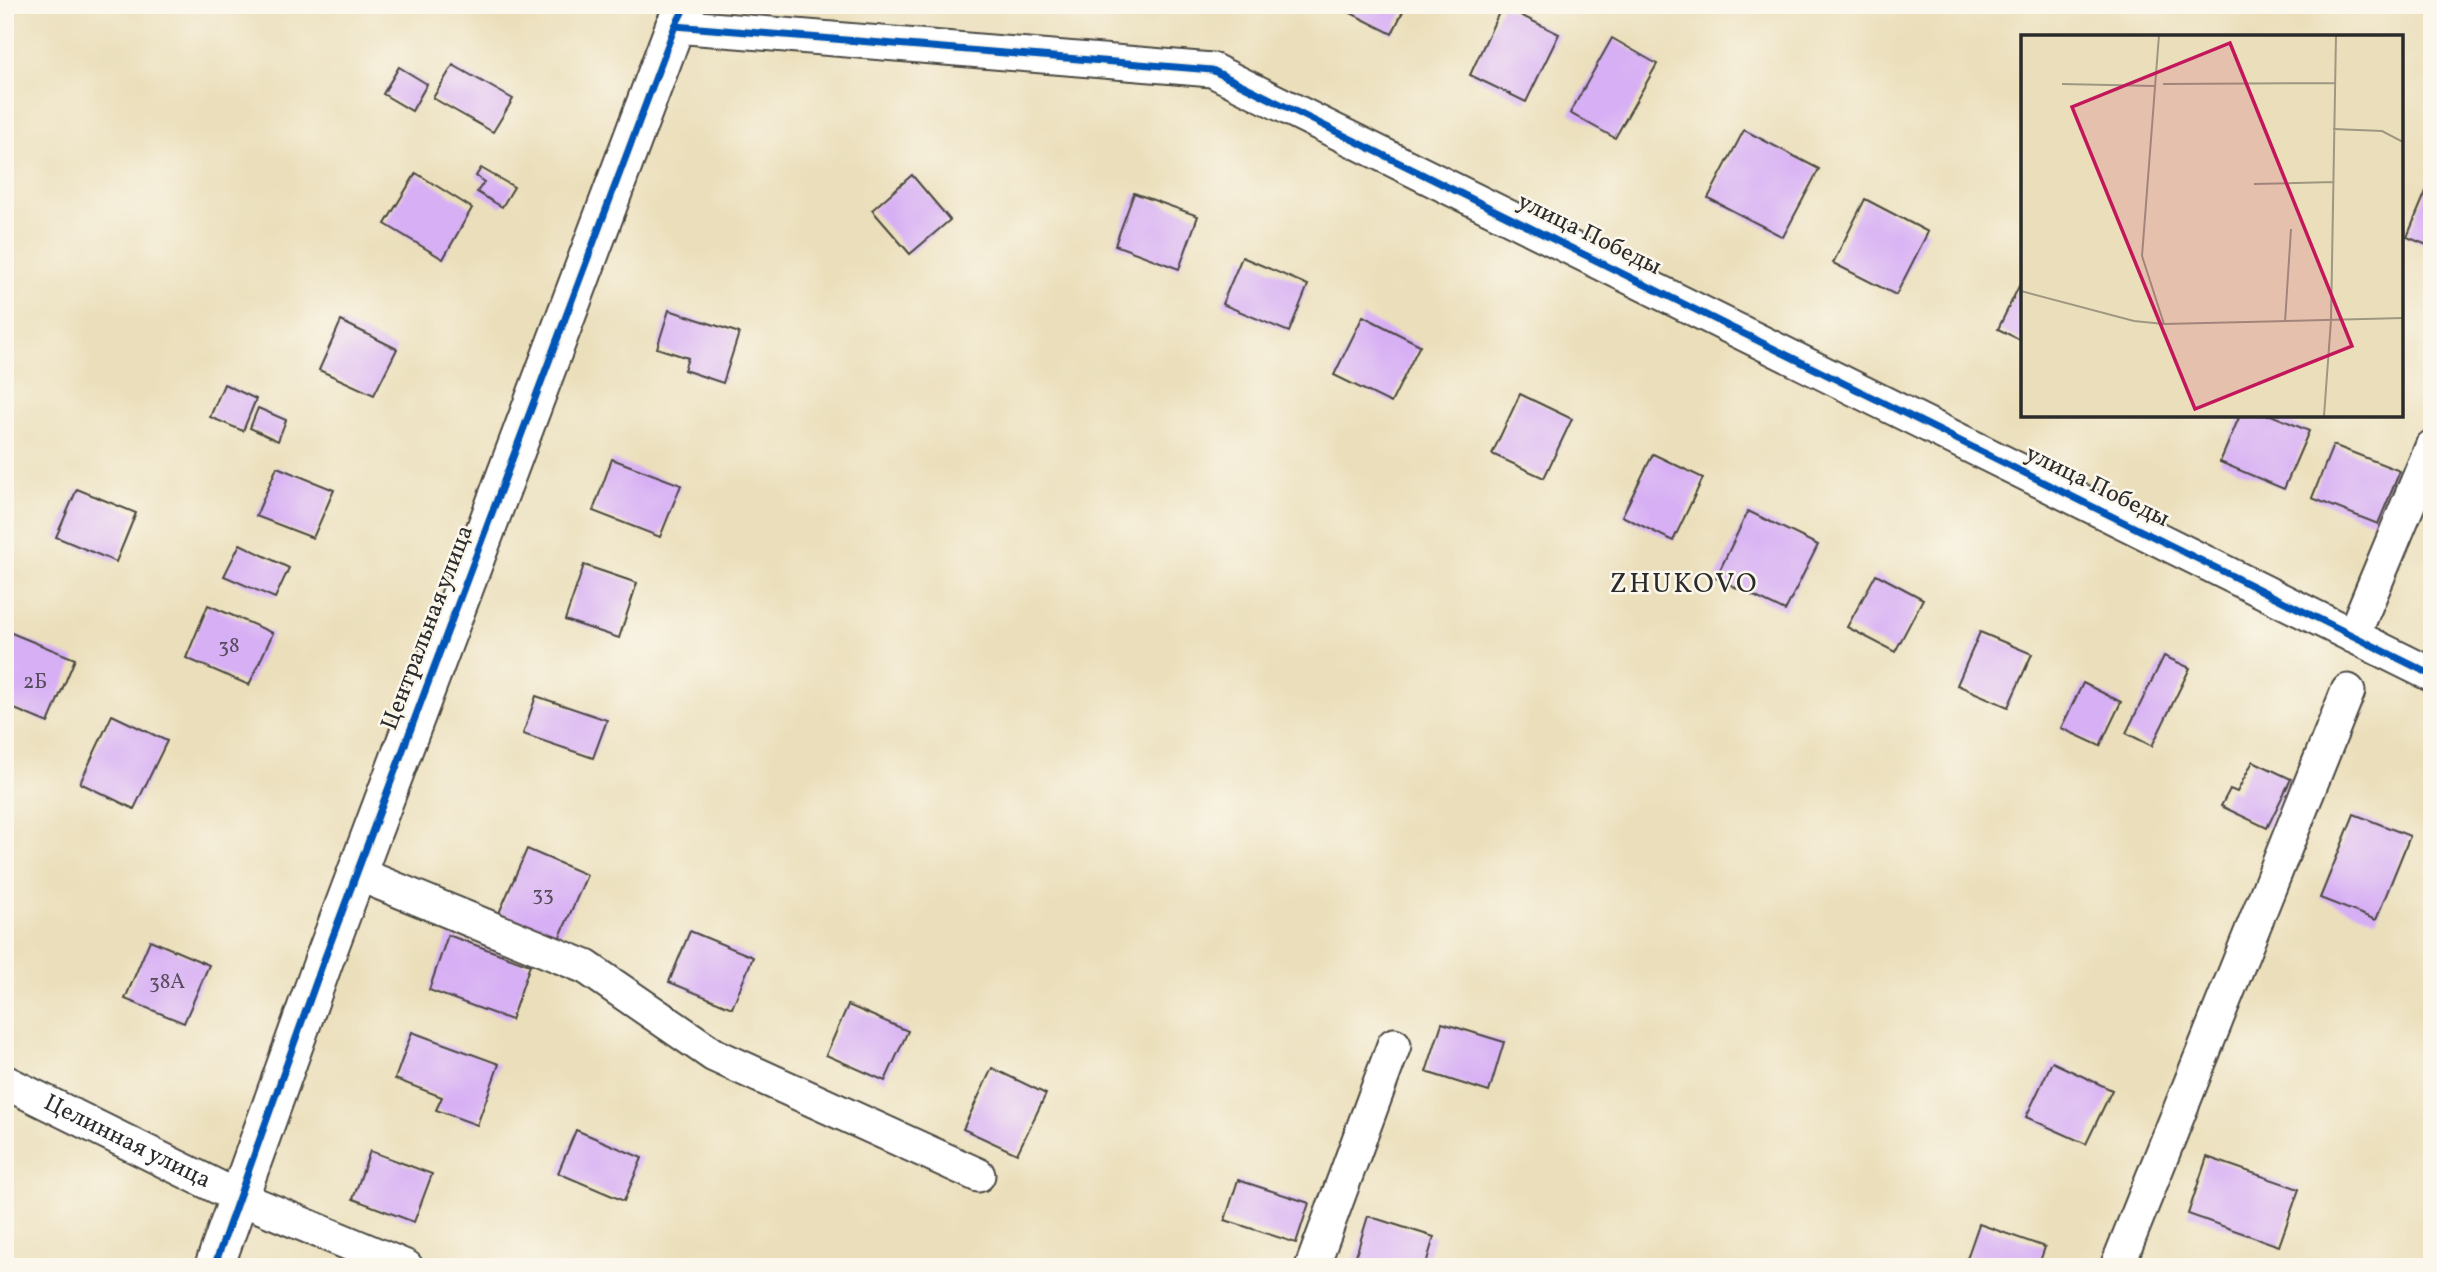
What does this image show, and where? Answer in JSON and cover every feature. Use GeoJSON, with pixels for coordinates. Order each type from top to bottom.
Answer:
{"type":"FeatureCollection","features":[{"type":"Feature","properties":{"kind":"street","name":"улица Победы"},"geometry":{"type":"LineString","coordinates":[[681,16],[1212,70],[2432,675]]}},
{"type":"Feature","properties":{"kind":"street","name":"Центральная улица"},"geometry":{"type":"LineString","coordinates":[[214,1267],[356,873],[681,16]]}},
{"type":"Feature","properties":{"kind":"street"},"geometry":{"type":"LineString","coordinates":[[2353,636],[2432,447]]}},
{"type":"Feature","properties":{"kind":"street"},"geometry":{"type":"LineString","coordinates":[[2117,1267],[2348,691]]}},
{"type":"Feature","properties":{"kind":"street"},"geometry":{"type":"LineString","coordinates":[[356,873],[586,967],[714,1055],[978,1175]]}},
{"type":"Feature","properties":{"kind":"street"},"geometry":{"type":"LineString","coordinates":[[1312,1267],[1394,1045]]}},
{"type":"Feature","properties":{"kind":"street","name":"Целинная улица"},"geometry":{"type":"LineString","coordinates":[[5,1082],[240,1198],[406,1267]]}},
{"type":"Feature","properties":{"kind":"building"},"geometry":{"type":"Polygon","coordinates":[[[1301,5],[1319,5],[1316,12],[1301,5]]]}},
{"type":"Feature","properties":{"kind":"building"},"geometry":{"type":"Polygon","coordinates":[[[1335,5],[1406,5],[1392,34],[1335,5]]]}},
{"type":"Feature","properties":{"kind":"building"},"geometry":{"type":"Polygon","coordinates":[[[1502,6],[1559,34],[1526,102],[1470,75],[1502,6]]]}},
{"type":"Feature","properties":{"kind":"building"},"geometry":{"type":"Polygon","coordinates":[[[1612,38],[1657,64],[1615,138],[1570,113],[1612,38]]]}},
{"type":"Feature","properties":{"kind":"building"},"geometry":{"type":"Polygon","coordinates":[[[453,65],[513,99],[493,132],[433,98],[453,65]]]}},
{"type":"Feature","properties":{"kind":"building"},"geometry":{"type":"Polygon","coordinates":[[[399,67],[427,84],[412,111],[383,94],[399,67]]]}},
{"type":"Feature","properties":{"kind":"building"},"geometry":{"type":"Polygon","coordinates":[[[1744,130],[1819,169],[1783,237],[1708,198],[1744,130]]]}},
{"type":"Feature","properties":{"kind":"building"},"geometry":{"type":"Polygon","coordinates":[[[481,168],[514,187],[502,207],[477,192],[484,182],[476,176],[481,168]]]}},
{"type":"Feature","properties":{"kind":"building"},"geometry":{"type":"Polygon","coordinates":[[[416,173],[472,208],[443,259],[385,224],[416,173]]]}},
{"type":"Feature","properties":{"kind":"building"},"geometry":{"type":"Polygon","coordinates":[[[912,175],[950,220],[910,254],[872,210],[912,175]]]}},
{"type":"Feature","properties":{"kind":"building"},"geometry":{"type":"Polygon","coordinates":[[[2432,177],[2432,247],[2407,237],[2432,177]]]}},
{"type":"Feature","properties":{"kind":"building"},"geometry":{"type":"Polygon","coordinates":[[[1134,193],[1198,216],[1179,269],[1115,245],[1134,193]]]}},
{"type":"Feature","properties":{"kind":"building"},"geometry":{"type":"Polygon","coordinates":[[[1865,199],[1928,232],[1896,295],[1833,263],[1865,199]]]}},
{"type":"Feature","properties":{"kind":"building"},"geometry":{"type":"Polygon","coordinates":[[[1242,257],[1308,285],[1289,332],[1222,304],[1242,257]]]}},
{"type":"Feature","properties":{"kind":"building"},"geometry":{"type":"Polygon","coordinates":[[[2021,282],[2021,340],[1998,329],[2021,282]]]}},
{"type":"Feature","properties":{"kind":"building"},"geometry":{"type":"Polygon","coordinates":[[[669,310],[739,333],[723,383],[684,370],[688,358],[657,348],[669,310]]]}},
{"type":"Feature","properties":{"kind":"building"},"geometry":{"type":"Polygon","coordinates":[[[1363,316],[1420,345],[1391,403],[1334,375],[1363,316]]]}},
{"type":"Feature","properties":{"kind":"building"},"geometry":{"type":"Polygon","coordinates":[[[341,321],[397,349],[374,395],[319,370],[341,321]]]}},
{"type":"Feature","properties":{"kind":"building"},"geometry":{"type":"Polygon","coordinates":[[[224,384],[256,399],[243,431],[210,417],[224,384]]]}},
{"type":"Feature","properties":{"kind":"building"},"geometry":{"type":"Polygon","coordinates":[[[1520,394],[1572,419],[1544,478],[1492,454],[1520,394]]]}},
{"type":"Feature","properties":{"kind":"building"},"geometry":{"type":"Polygon","coordinates":[[[258,408],[286,420],[278,441],[250,428],[258,408]]]}},
{"type":"Feature","properties":{"kind":"building"},"geometry":{"type":"Polygon","coordinates":[[[2240,416],[2273,416],[2309,431],[2284,489],[2220,462],[2240,416]]]}},
{"type":"Feature","properties":{"kind":"building"},"geometry":{"type":"Polygon","coordinates":[[[2333,445],[2400,471],[2378,524],[2312,498],[2333,445]]]}},
{"type":"Feature","properties":{"kind":"building"},"geometry":{"type":"Polygon","coordinates":[[[1653,454],[1703,478],[1673,541],[1622,516],[1653,454]]]}},
{"type":"Feature","properties":{"kind":"building"},"geometry":{"type":"Polygon","coordinates":[[[612,459],[681,485],[660,537],[593,511],[612,459]]]}},
{"type":"Feature","properties":{"kind":"building"},"geometry":{"type":"Polygon","coordinates":[[[277,467],[334,490],[313,538],[256,516],[277,467]]]}},
{"type":"Feature","properties":{"kind":"building"},"geometry":{"type":"Polygon","coordinates":[[[77,489],[136,513],[116,562],[56,537],[77,489]]]}},
{"type":"Feature","properties":{"kind":"building"},"geometry":{"type":"Polygon","coordinates":[[[1748,511],[1818,545],[1785,611],[1716,578],[1748,511]]]}},
{"type":"Feature","properties":{"kind":"building"},"geometry":{"type":"Polygon","coordinates":[[[240,544],[289,568],[275,598],[224,576],[240,544]]]}},
{"type":"Feature","properties":{"kind":"building"},"geometry":{"type":"Polygon","coordinates":[[[584,565],[637,583],[619,638],[565,620],[584,565]]]}},
{"type":"Feature","properties":{"kind":"building"},"geometry":{"type":"Polygon","coordinates":[[[1876,574],[1923,599],[1895,652],[1847,627],[1876,574]]]}},
{"type":"Feature","properties":{"kind":"building"},"geometry":{"type":"Polygon","coordinates":[[[208,605],[273,633],[249,685],[186,658],[208,605]]]}},
{"type":"Feature","properties":{"kind":"building"},"geometry":{"type":"Polygon","coordinates":[[[9,632],[75,659],[48,723],[5,705],[5,640],[9,632]]]}},
{"type":"Feature","properties":{"kind":"building"},"geometry":{"type":"Polygon","coordinates":[[[1980,632],[2032,654],[2008,707],[1957,685],[1980,632]]]}},
{"type":"Feature","properties":{"kind":"building"},"geometry":{"type":"Polygon","coordinates":[[[2164,656],[2190,668],[2152,746],[2126,733],[2164,656]]]}},
{"type":"Feature","properties":{"kind":"building"},"geometry":{"type":"Polygon","coordinates":[[[2083,683],[2121,702],[2100,746],[2061,728],[2083,683]]]}},
{"type":"Feature","properties":{"kind":"building"},"geometry":{"type":"Polygon","coordinates":[[[536,696],[607,720],[593,758],[523,734],[536,696]]]}},
{"type":"Feature","properties":{"kind":"building"},"geometry":{"type":"Polygon","coordinates":[[[112,715],[167,741],[134,809],[80,783],[112,715]]]}},
{"type":"Feature","properties":{"kind":"building"},"geometry":{"type":"Polygon","coordinates":[[[2253,761],[2291,779],[2267,828],[2221,806],[2230,789],[2237,792],[2253,761]]]}},
{"type":"Feature","properties":{"kind":"building"},"geometry":{"type":"Polygon","coordinates":[[[2354,814],[2410,836],[2376,920],[2320,898],[2354,814]]]}},
{"type":"Feature","properties":{"kind":"building"},"geometry":{"type":"Polygon","coordinates":[[[527,849],[587,875],[559,939],[499,913],[527,849]]]}},
{"type":"Feature","properties":{"kind":"building"},"geometry":{"type":"Polygon","coordinates":[[[690,931],[753,957],[732,1008],[669,982],[690,931]]]}},
{"type":"Feature","properties":{"kind":"building"},"geometry":{"type":"Polygon","coordinates":[[[448,935],[530,965],[511,1020],[429,990],[448,935]]]}},
{"type":"Feature","properties":{"kind":"building"},"geometry":{"type":"Polygon","coordinates":[[[150,940],[209,965],[184,1023],[125,999],[150,940]]]}},
{"type":"Feature","properties":{"kind":"building"},"geometry":{"type":"Polygon","coordinates":[[[848,1005],[908,1031],[885,1081],[826,1055],[848,1005]]]}},
{"type":"Feature","properties":{"kind":"building"},"geometry":{"type":"Polygon","coordinates":[[[1442,1023],[1504,1042],[1489,1092],[1426,1072],[1442,1023]]]}},
{"type":"Feature","properties":{"kind":"building"},"geometry":{"type":"Polygon","coordinates":[[[412,1032],[499,1064],[477,1125],[436,1110],[442,1097],[395,1079],[412,1032]]]}},
{"type":"Feature","properties":{"kind":"building"},"geometry":{"type":"Polygon","coordinates":[[[2052,1062],[2112,1090],[2086,1144],[2026,1117],[2052,1062]]]}},
{"type":"Feature","properties":{"kind":"building"},"geometry":{"type":"Polygon","coordinates":[[[992,1068],[1046,1094],[1017,1154],[963,1129],[992,1068]]]}},
{"type":"Feature","properties":{"kind":"building"},"geometry":{"type":"Polygon","coordinates":[[[576,1130],[642,1158],[624,1201],[558,1173],[576,1130]]]}},
{"type":"Feature","properties":{"kind":"building"},"geometry":{"type":"Polygon","coordinates":[[[370,1151],[432,1174],[414,1222],[353,1199],[370,1151]]]}},
{"type":"Feature","properties":{"kind":"building"},"geometry":{"type":"Polygon","coordinates":[[[2207,1157],[2299,1189],[2279,1246],[2188,1214],[2207,1157]]]}},
{"type":"Feature","properties":{"kind":"building"},"geometry":{"type":"Polygon","coordinates":[[[1238,1180],[1309,1203],[1296,1243],[1225,1220],[1238,1180]]]}},
{"type":"Feature","properties":{"kind":"building"},"geometry":{"type":"Polygon","coordinates":[[[1368,1216],[1434,1237],[1425,1267],[1353,1265],[1368,1216]]]}},
{"type":"Feature","properties":{"kind":"building"},"geometry":{"type":"Polygon","coordinates":[[[1979,1224],[2045,1247],[2038,1267],[1964,1267],[1979,1224]]]}},
{"type":"Feature","properties":{"kind":"cycle path"},"geometry":{"type":"LineString","coordinates":[[214,1267],[324,960],[675,26],[686,5]]}},
{"type":"Feature","properties":{"kind":"cycle path"},"geometry":{"type":"LineString","coordinates":[[675,26],[1212,70],[2432,675]]}},
{"type":"Feature","properties":{"kind":"district","name":"ZHUKOVO"},"geometry":{"type":"Point","coordinates":[1684,584]}}]}
